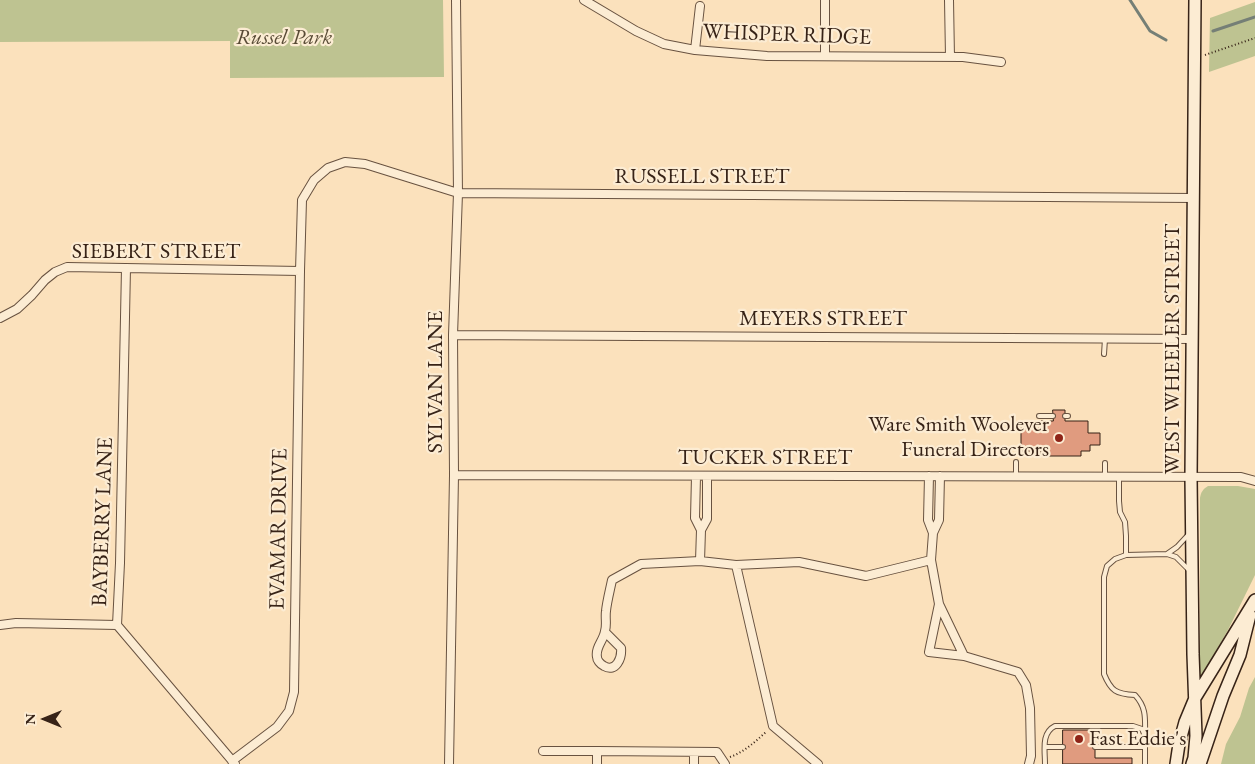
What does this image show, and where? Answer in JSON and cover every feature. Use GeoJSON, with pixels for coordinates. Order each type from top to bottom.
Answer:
{"type":"FeatureCollection","features":[{"type":"Feature","properties":{"kind":"street","name":"SYLVAN LANE"},"geometry":{"type":"LineString","coordinates":[[449,764],[454,475],[453,335],[458,193],[456,0]]}},
{"type":"Feature","properties":{"kind":"street","name":"WHISPER RIDGE"},"geometry":{"type":"LineString","coordinates":[[584,0],[664,44],[695,50],[768,56],[950,56],[1001,62]]}},
{"type":"Feature","properties":{"kind":"street"},"geometry":{"type":"LineString","coordinates":[[825,0],[825,56]]}},
{"type":"Feature","properties":{"kind":"street"},"geometry":{"type":"LineString","coordinates":[[949,0],[950,56]]}},
{"type":"Feature","properties":{"kind":"street","name":"WEST WHEELER STREET"},"geometry":{"type":"LineString","coordinates":[[1192,764],[1196,736],[1191,477],[1195,0]]}},
{"type":"Feature","properties":{"kind":"street"},"geometry":{"type":"LineString","coordinates":[[695,50],[700,6]]}},
{"type":"Feature","properties":{"kind":"street","name":"RUSSELL STREET"},"geometry":{"type":"LineString","coordinates":[[300,270],[302,200],[314,180],[328,168],[345,162],[365,164],[458,193],[1194,198]]}},
{"type":"Feature","properties":{"kind":"street","name":"SIEBERT STREET"},"geometry":{"type":"LineString","coordinates":[[0,318],[17,309],[54,272],[67,267],[300,270]]}},
{"type":"Feature","properties":{"kind":"street","name":"BAYBERRY LANE"},"geometry":{"type":"LineString","coordinates":[[126,268],[121,545],[117,625],[234,762]]}},
{"type":"Feature","properties":{"kind":"street","name":"EVAMAR DRIVE"},"geometry":{"type":"LineString","coordinates":[[234,762],[277,727],[289,711],[294,692],[300,270]]}},
{"type":"Feature","properties":{"kind":"street","name":"MEYERS STREET"},"geometry":{"type":"LineString","coordinates":[[453,335],[1193,339]]}},
{"type":"Feature","properties":{"kind":"street","name":"TUCKER STREET"},"geometry":{"type":"LineString","coordinates":[[454,475],[1242,477],[1255,481]]}},
{"type":"Feature","properties":{"kind":"street"},"geometry":{"type":"LineString","coordinates":[[696,476],[695,518],[701,530]]}},
{"type":"Feature","properties":{"kind":"street"},"geometry":{"type":"LineString","coordinates":[[700,561],[701,530],[707,519],[707,476]]}},
{"type":"Feature","properties":{"kind":"street"},"geometry":{"type":"LineString","coordinates":[[929,476],[928,520],[933,533]]}},
{"type":"Feature","properties":{"kind":"street"},"geometry":{"type":"LineString","coordinates":[[940,476],[939,520],[933,533],[930,560],[939,604],[964,656]]}},
{"type":"Feature","properties":{"kind":"street"},"geometry":{"type":"LineString","coordinates":[[606,632],[606,612],[612,580],[641,564],[700,561],[736,565],[799,562],[866,576],[930,560]]}},
{"type":"Feature","properties":{"kind":"street"},"geometry":{"type":"LineString","coordinates":[[736,565],[773,726],[818,764]]}},
{"type":"Feature","properties":{"kind":"street"},"geometry":{"type":"LineString","coordinates":[[1176,764],[1186,722],[1195,698],[1254,602]]}},
{"type":"Feature","properties":{"kind":"street"},"geometry":{"type":"LineString","coordinates":[[1200,764],[1223,696],[1240,655],[1254,602]]}},
{"type":"Feature","properties":{"kind":"street"},"geometry":{"type":"LineString","coordinates":[[939,604],[929,652],[964,656],[1018,672],[1026,685],[1030,708],[1031,756],[1029,764]]}},
{"type":"Feature","properties":{"kind":"street"},"geometry":{"type":"LineString","coordinates":[[0,625],[16,623],[117,625]]}},
{"type":"Feature","properties":{"kind":"street"},"geometry":{"type":"LineString","coordinates":[[544,751],[717,752],[724,762]]}},
{"type":"Feature","properties":{"kind":"street"},"geometry":{"type":"LineString","coordinates":[[597,751],[597,764]]}},
{"type":"Feature","properties":{"kind":"street"},"geometry":{"type":"LineString","coordinates":[[694,752],[694,764]]}},
{"type":"Feature","properties":{"kind":"lane"},"geometry":{"type":"LineString","coordinates":[[1104,354],[1105,338]]}},
{"type":"Feature","properties":{"kind":"lane"},"geometry":{"type":"LineString","coordinates":[[1039,416],[1053,416]]}},
{"type":"Feature","properties":{"kind":"lane"},"geometry":{"type":"LineString","coordinates":[[1016,462],[1016,477]]}},
{"type":"Feature","properties":{"kind":"lane"},"geometry":{"type":"LineString","coordinates":[[1105,463],[1105,477]]}},
{"type":"Feature","properties":{"kind":"lane"},"geometry":{"type":"LineString","coordinates":[[1119,477],[1119,501],[1126,536],[1126,555]]}},
{"type":"Feature","properties":{"kind":"lane"},"geometry":{"type":"LineString","coordinates":[[1166,554],[1176,547],[1192,530]]}},
{"type":"Feature","properties":{"kind":"lane"},"geometry":{"type":"LineString","coordinates":[[1145,764],[1145,714],[1141,702],[1135,695],[1122,694],[1114,690],[1108,684],[1104,674],[1104,577],[1107,566],[1115,559],[1126,555],[1166,554],[1183,563],[1192,573]]}},
{"type":"Feature","properties":{"kind":"lane"},"geometry":{"type":"LineString","coordinates":[[1045,764],[1045,735],[1049,729],[1055,726],[1133,726],[1142,729],[1145,736]]}},
{"type":"Feature","properties":{"kind":"lane"},"geometry":{"type":"LineString","coordinates":[[1045,747],[1063,747]]}},
{"type":"Feature","properties":{"kind":"lane"},"geometry":{"type":"LineString","coordinates":[[1095,747],[1145,747]]}},
{"type":"Feature","properties":{"kind":"path"},"geometry":{"type":"LineString","coordinates":[[1195,60],[1255,38]]}},
{"type":"Feature","properties":{"kind":"path"},"geometry":{"type":"LineString","coordinates":[[724,762],[754,743],[773,726]]}},
{"type":"Feature","properties":{"kind":"green space","name":"Russel Park"},"geometry":{"type":"Polygon","coordinates":[[[0,0],[443,0],[444,77],[230,78],[230,41],[0,42],[0,0]]]}},
{"type":"Feature","properties":{"kind":"green space"},"geometry":{"type":"Polygon","coordinates":[[[1255,2],[1255,56],[1209,72],[1210,18],[1255,2]]]}},
{"type":"Feature","properties":{"kind":"green space"},"geometry":{"type":"Polygon","coordinates":[[[1208,486],[1238,486],[1255,489],[1255,575],[1228,630],[1200,679],[1200,498],[1202,491],[1208,486]]]}},
{"type":"Feature","properties":{"kind":"green space"},"geometry":{"type":"Polygon","coordinates":[[[1255,677],[1255,764],[1221,764],[1226,744],[1240,717],[1249,688],[1255,677]]]}},
{"type":"Feature","properties":{"kind":"building"},"geometry":{"type":"Polygon","coordinates":[[[1053,410],[1065,410],[1065,421],[1088,421],[1088,433],[1100,433],[1100,445],[1090,445],[1090,451],[1081,451],[1081,456],[1041,456],[1041,451],[1021,451],[1021,426],[1041,426],[1041,421],[1053,421],[1053,410]]]}},
{"type":"Feature","properties":{"kind":"building","name":"Fast Eddie's"},"geometry":{"type":"Polygon","coordinates":[[[1063,730],[1095,730],[1095,758],[1132,758],[1132,764],[1063,764],[1063,730]]]}},
{"type":"Feature","properties":{"kind":"waterway"},"geometry":{"type":"LineString","coordinates":[[1130,0],[1150,31],[1166,40]]}},
{"type":"Feature","properties":{"kind":"waterway"},"geometry":{"type":"LineString","coordinates":[[1213,31],[1255,17]]}},
{"type":"Feature","properties":{"kind":"place","name":"Ware Smith Woolever Funeral Directors"},"geometry":{"type":"Point","coordinates":[1059,438]}},
{"type":"Feature","properties":{"kind":"place","name":"Fast Eddie's"},"geometry":{"type":"Point","coordinates":[1079,739]}}]}
